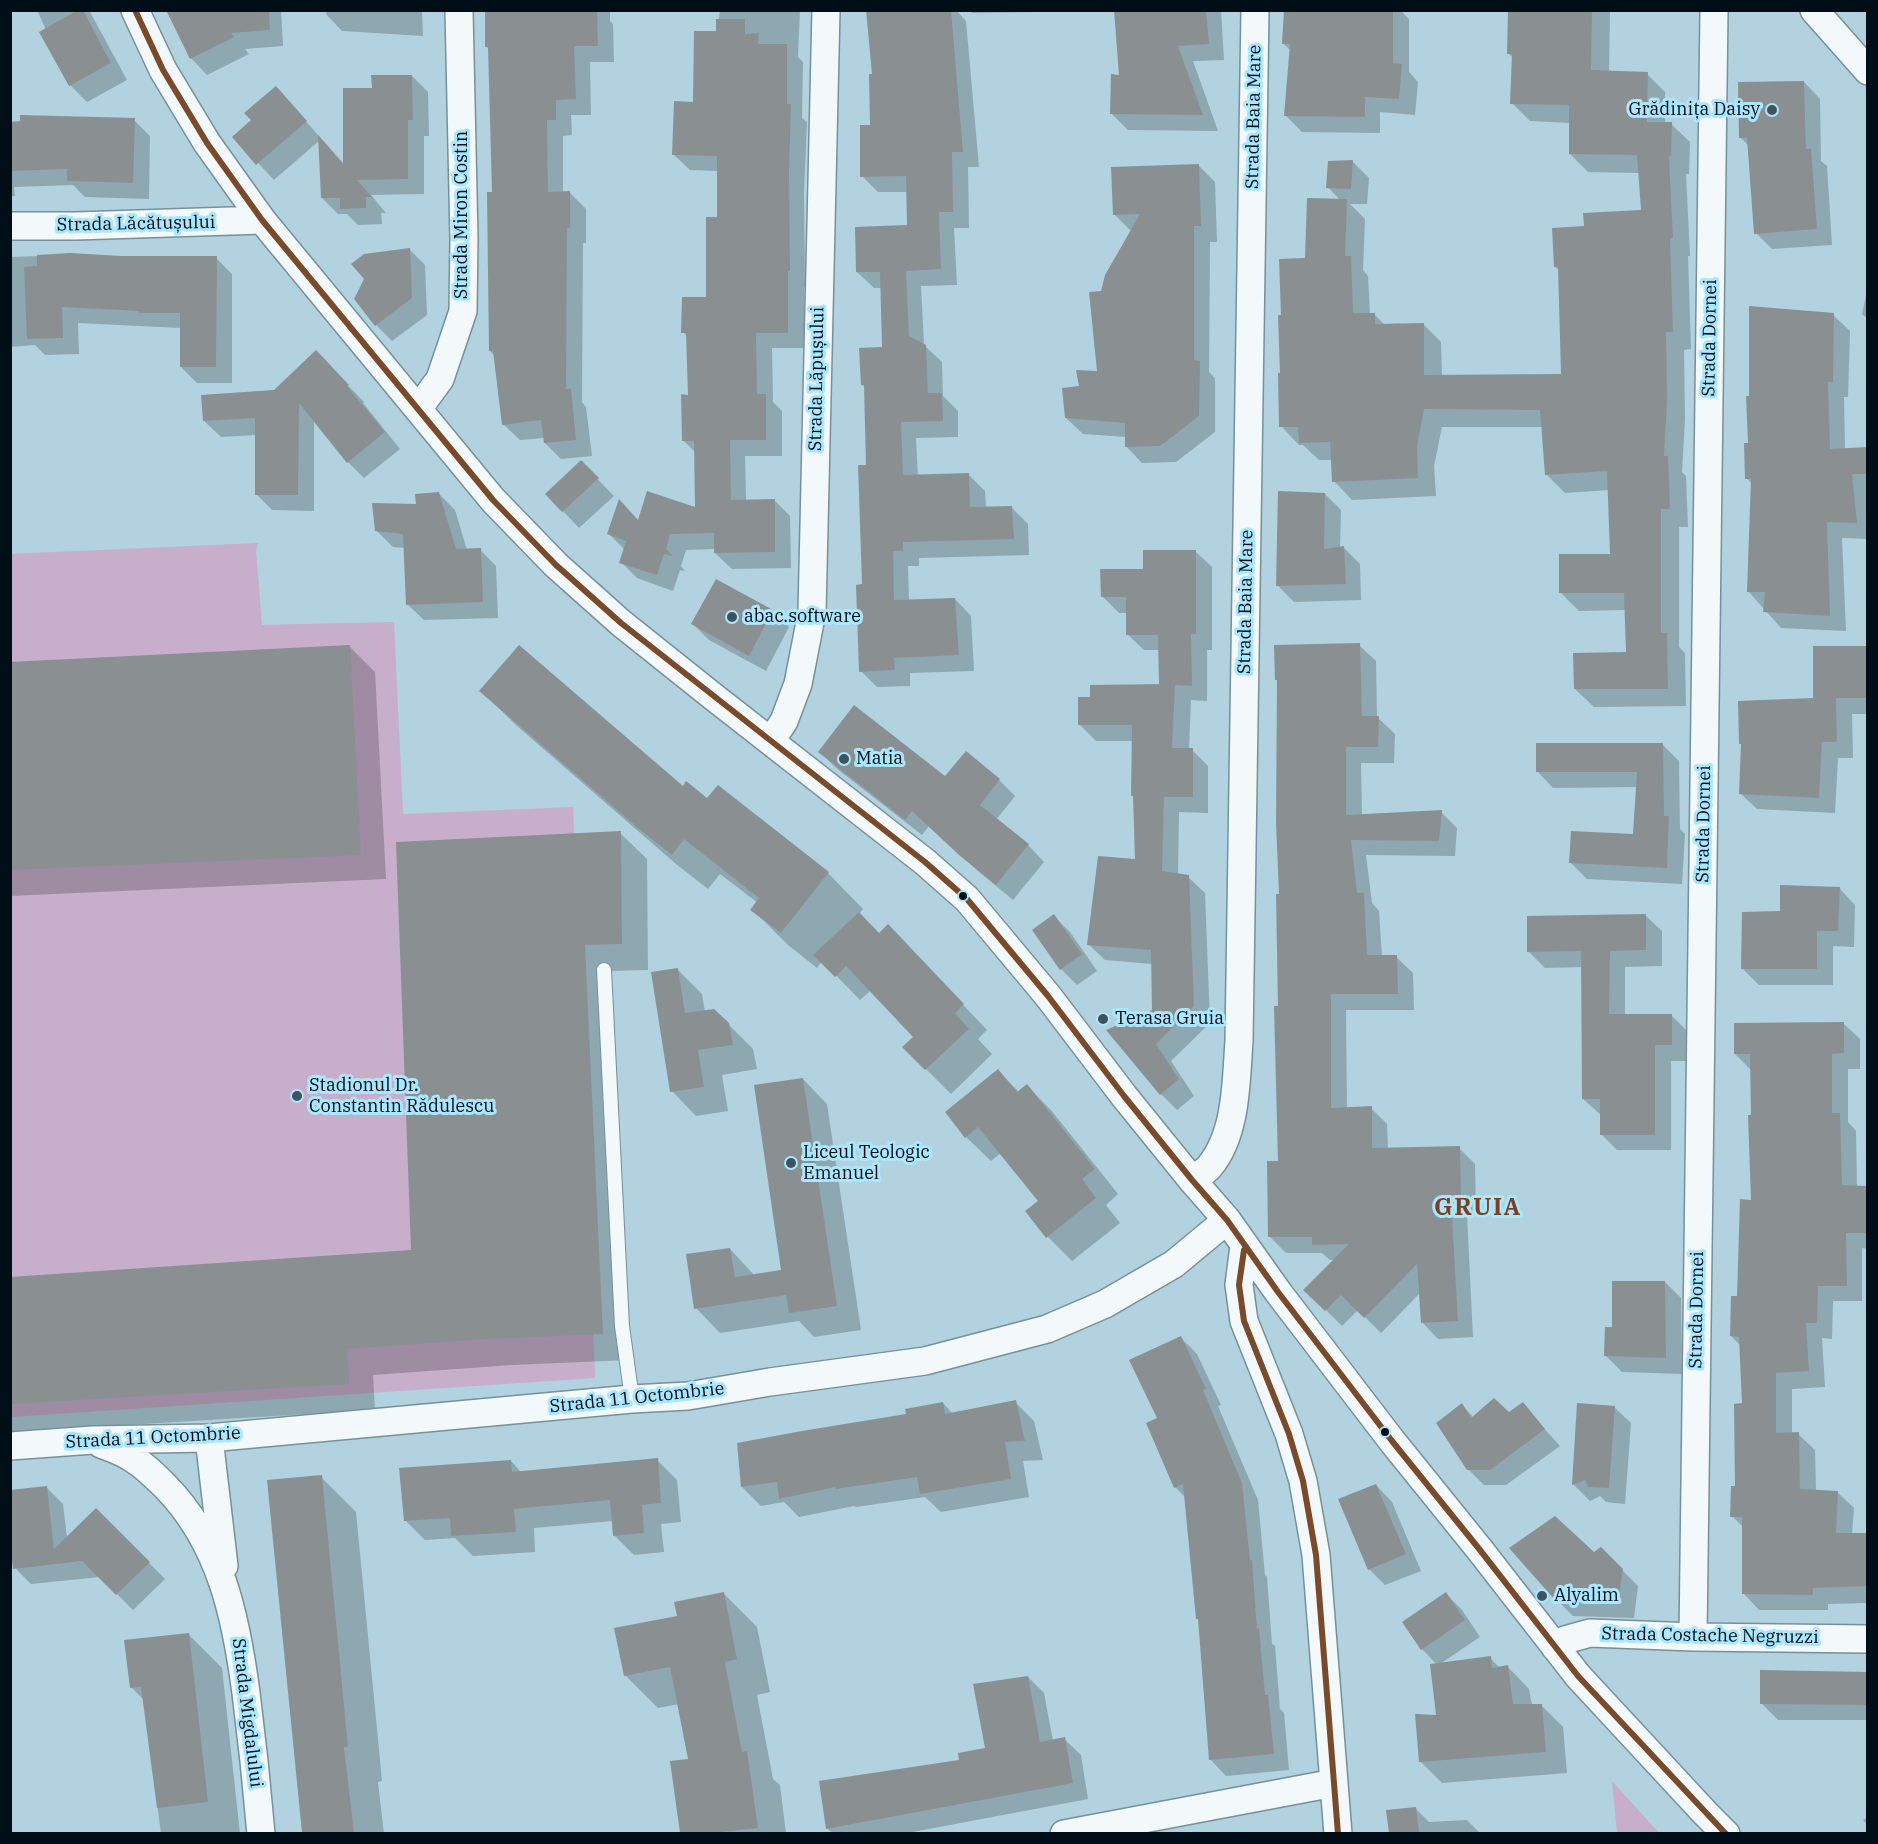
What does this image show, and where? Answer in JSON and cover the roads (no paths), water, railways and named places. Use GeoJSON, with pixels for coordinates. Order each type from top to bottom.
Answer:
{"type":"FeatureCollection","features":[{"type":"Feature","properties":{"kind":"street"},"geometry":{"type":"LineString","coordinates":[[135,10],[163,70],[207,143],[262,220],[493,500],[556,565],[621,622],[925,862],[967,899],[1048,996],[1192,1180],[1227,1220],[1244,1246],[1392,1441],[1578,1676],[1726,1833]]}},
{"type":"Feature","properties":{"kind":"street","name":"Strada Miron Costin"},"geometry":{"type":"LineString","coordinates":[[418,409],[440,379],[463,310],[465,239],[459,10]]}},
{"type":"Feature","properties":{"kind":"street","name":"Strada Lăpușului"},"geometry":{"type":"LineString","coordinates":[[771,741],[784,721],[798,684],[812,612],[826,10]]}},
{"type":"Feature","properties":{"kind":"street","name":"Strada Baia Mare"},"geometry":{"type":"LineString","coordinates":[[1192,1180],[1210,1167],[1222,1145],[1234,1106],[1239,1041],[1255,10]]}},
{"type":"Feature","properties":{"kind":"street","name":"Strada Dornei"},"geometry":{"type":"LineString","coordinates":[[1693,1637],[1714,10]]}},
{"type":"Feature","properties":{"kind":"street"},"geometry":{"type":"LineString","coordinates":[[1814,10],[1868,71]]}},
{"type":"Feature","properties":{"kind":"street","name":"Strada Lăcătușului"},"geometry":{"type":"LineString","coordinates":[[10,226],[262,220]]}},
{"type":"Feature","properties":{"kind":"street","name":"Strada 11 Octombrie"},"geometry":{"type":"LineString","coordinates":[[10,1446],[93,1440],[209,1438],[632,1399],[688,1396],[770,1382],[925,1361],[1047,1329],[1105,1304],[1174,1264],[1227,1220]]}},
{"type":"Feature","properties":{"kind":"street"},"geometry":{"type":"LineString","coordinates":[[1244,1246],[1239,1285],[1244,1322],[1289,1434],[1303,1481],[1316,1555],[1338,1833]]}},
{"type":"Feature","properties":{"kind":"street","name":"Strada Migdalului"},"geometry":{"type":"LineString","coordinates":[[209,1438],[228,1594],[241,1657],[252,1740],[261,1833]]}},
{"type":"Feature","properties":{"kind":"street","name":"Strada Migdalului"},"geometry":{"type":"LineString","coordinates":[[93,1440],[130,1456],[149,1470],[173,1494],[191,1518],[213,1555],[228,1594]]}},
{"type":"Feature","properties":{"kind":"street","name":"Strada Costache Negruzzi"},"geometry":{"type":"LineString","coordinates":[[1555,1647],[1565,1640],[1590,1633],[1868,1639]]}},
{"type":"Feature","properties":{"kind":"street"},"geometry":{"type":"LineString","coordinates":[[1064,1833],[1334,1783]]}},
{"type":"Feature","properties":{"kind":"lane"},"geometry":{"type":"LineString","coordinates":[[604,970],[622,1326],[632,1399]]}},
{"type":"Feature","properties":{"kind":"place","name":"Grădinița Daisy"},"geometry":{"type":"Point","coordinates":[1772,110]}},
{"type":"Feature","properties":{"kind":"place","name":"abac.software"},"geometry":{"type":"Point","coordinates":[732,617]}},
{"type":"Feature","properties":{"kind":"place","name":"Matia"},"geometry":{"type":"Point","coordinates":[844,759]}},
{"type":"Feature","properties":{"kind":"place","name":"Terasa Gruia"},"geometry":{"type":"Point","coordinates":[1103,1019]}},
{"type":"Feature","properties":{"kind":"place","name":"Stadionul Dr. Constantin Rădulescu"},"geometry":{"type":"Point","coordinates":[297,1096]}},
{"type":"Feature","properties":{"kind":"place","name":"Liceul Teologic Emanuel"},"geometry":{"type":"Point","coordinates":[791,1163]}},
{"type":"Feature","properties":{"kind":"place","name":"Alyalim"},"geometry":{"type":"Point","coordinates":[1542,1596]}},
{"type":"Feature","properties":{"kind":"district","name":"GRUIA"},"geometry":{"type":"Point","coordinates":[1478,1208]}}]}
